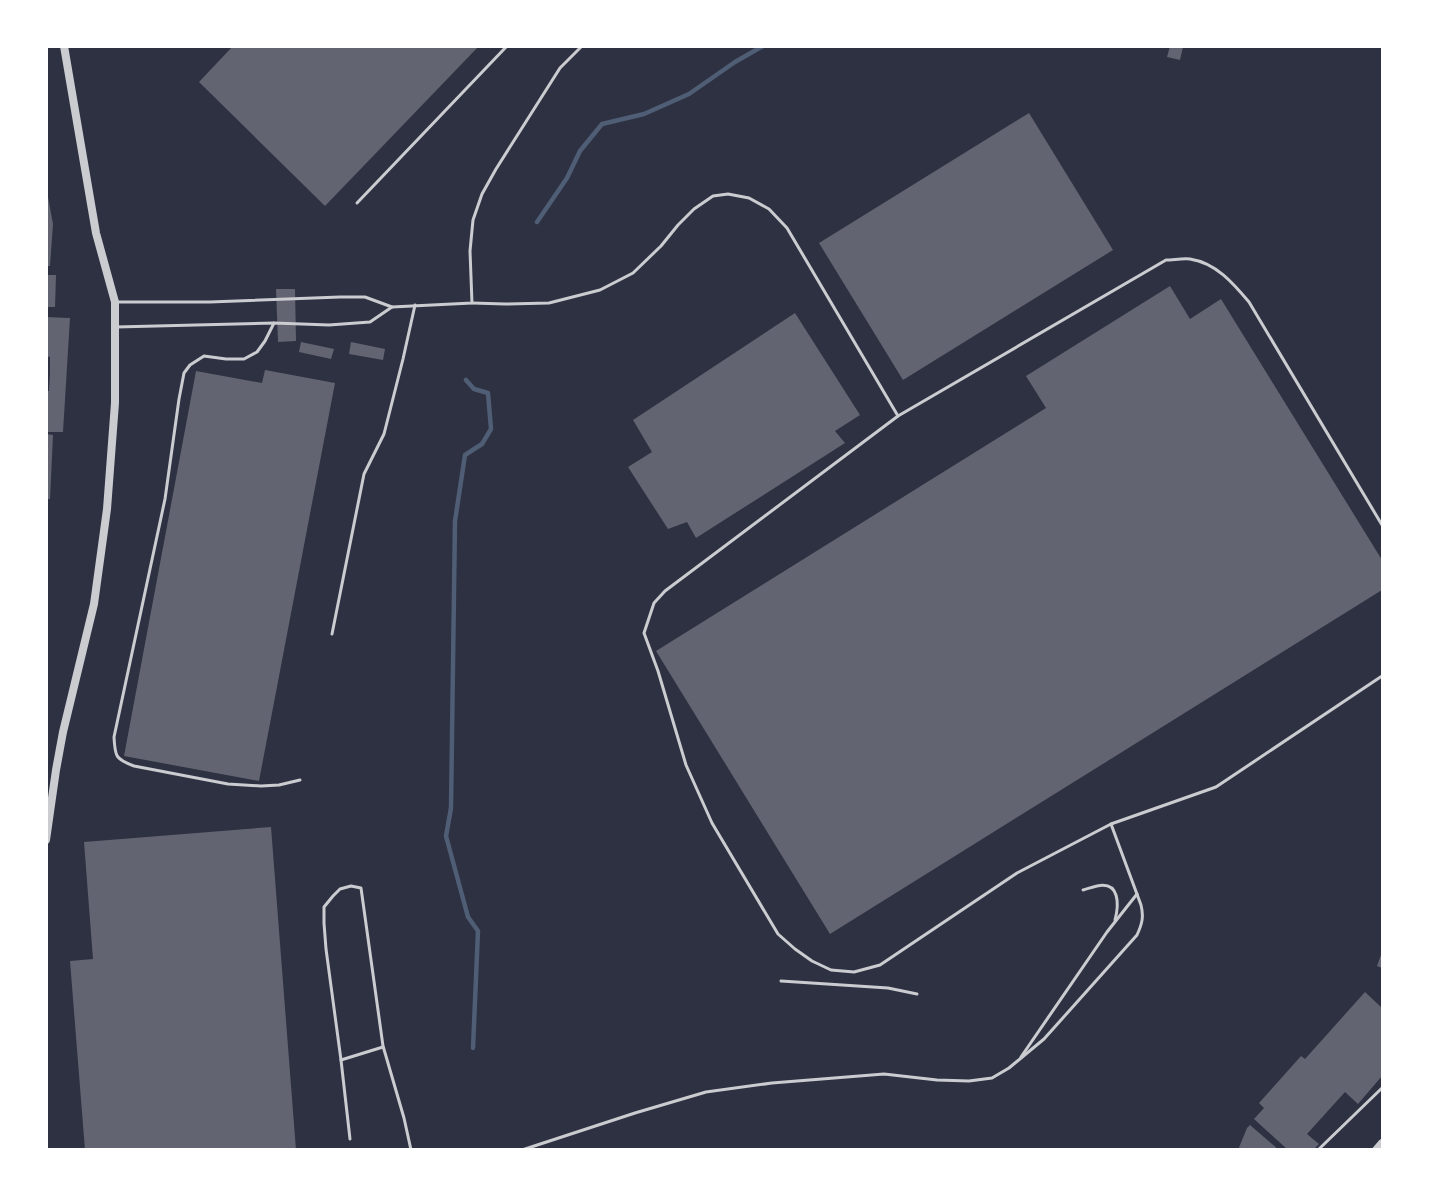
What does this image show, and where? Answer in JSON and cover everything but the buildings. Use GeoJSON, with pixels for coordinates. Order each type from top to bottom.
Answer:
{"type":"FeatureCollection","features":[{"type":"Feature","properties":{"kind":"street"},"geometry":{"type":"LineString","coordinates":[[46,840],[63,732],[94,604],[107,509],[115,403],[115,302],[96,233],[64,46]]}},
{"type":"Feature","properties":{"kind":"street"},"geometry":{"type":"LineString","coordinates":[[1376,1149],[1383,1143]]}},
{"type":"Feature","properties":{"kind":"lane"},"geometry":{"type":"LineString","coordinates":[[357,204],[507,46]]}},
{"type":"Feature","properties":{"kind":"lane"},"geometry":{"type":"LineString","coordinates":[[472,303],[471,241],[473,220],[482,194],[560,68],[582,46]]}},
{"type":"Feature","properties":{"kind":"lane"},"geometry":{"type":"LineString","coordinates":[[116,327],[274,323],[328,325],[370,322],[392,308],[415,305],[549,303],[600,290],[633,273],[694,209],[713,196],[728,194],[749,198],[769,209],[788,228],[898,416]]}},
{"type":"Feature","properties":{"kind":"lane"},"geometry":{"type":"LineString","coordinates":[[1383,525],[1249,302],[1228,278],[1209,265],[1190,259],[1166,260],[898,416],[665,591],[654,603],[644,633],[658,671],[686,765],[712,823],[778,934],[812,961],[831,970],[854,972],[880,965],[1017,873],[1111,824],[1216,787],[1383,676]]}},
{"type":"Feature","properties":{"kind":"lane"},"geometry":{"type":"LineString","coordinates":[[115,302],[210,302],[365,297],[392,308]]}},
{"type":"Feature","properties":{"kind":"lane"},"geometry":{"type":"LineString","coordinates":[[332,634],[364,474],[384,434],[415,305]]}},
{"type":"Feature","properties":{"kind":"lane"},"geometry":{"type":"LineString","coordinates":[[274,323],[257,352],[244,359],[204,356],[189,365],[184,373],[165,499],[114,737],[114,754],[121,761],[134,766],[228,784],[261,786],[300,780]]}},
{"type":"Feature","properties":{"kind":"lane"},"geometry":{"type":"LineString","coordinates":[[522,1149],[706,1092],[772,1083],[884,1074],[937,1080],[969,1081],[992,1078],[1009,1068],[1044,1039],[1137,935],[1143,916],[1138,893],[1111,824]]}},
{"type":"Feature","properties":{"kind":"lane"},"geometry":{"type":"LineString","coordinates":[[1083,890],[1099,885],[1112,889],[1117,898],[1118,907],[1114,922]]}},
{"type":"Feature","properties":{"kind":"lane"},"geometry":{"type":"LineString","coordinates":[[350,1139],[326,949],[324,907],[340,890],[351,886],[361,888],[383,1046],[411,1149]]}},
{"type":"Feature","properties":{"kind":"lane"},"geometry":{"type":"LineString","coordinates":[[1018,1061],[1114,922],[1138,893]]}},
{"type":"Feature","properties":{"kind":"lane"},"geometry":{"type":"LineString","coordinates":[[781,981],[888,988],[918,994]]}},
{"type":"Feature","properties":{"kind":"lane"},"geometry":{"type":"LineString","coordinates":[[340,1060],[383,1046]]}},
{"type":"Feature","properties":{"kind":"lane"},"geometry":{"type":"LineString","coordinates":[[1318,1149],[1383,1088]]}},
{"type":"Feature","properties":{"kind":"waterway"},"geometry":{"type":"LineString","coordinates":[[537,222],[567,178],[580,151],[602,124],[644,114],[689,94],[735,62],[763,46]]}},
{"type":"Feature","properties":{"kind":"waterway"},"geometry":{"type":"LineString","coordinates":[[466,380],[474,389],[488,393],[491,429],[482,444],[465,455],[455,521],[451,808],[446,836],[468,917],[478,931],[473,1048]]}}]}
